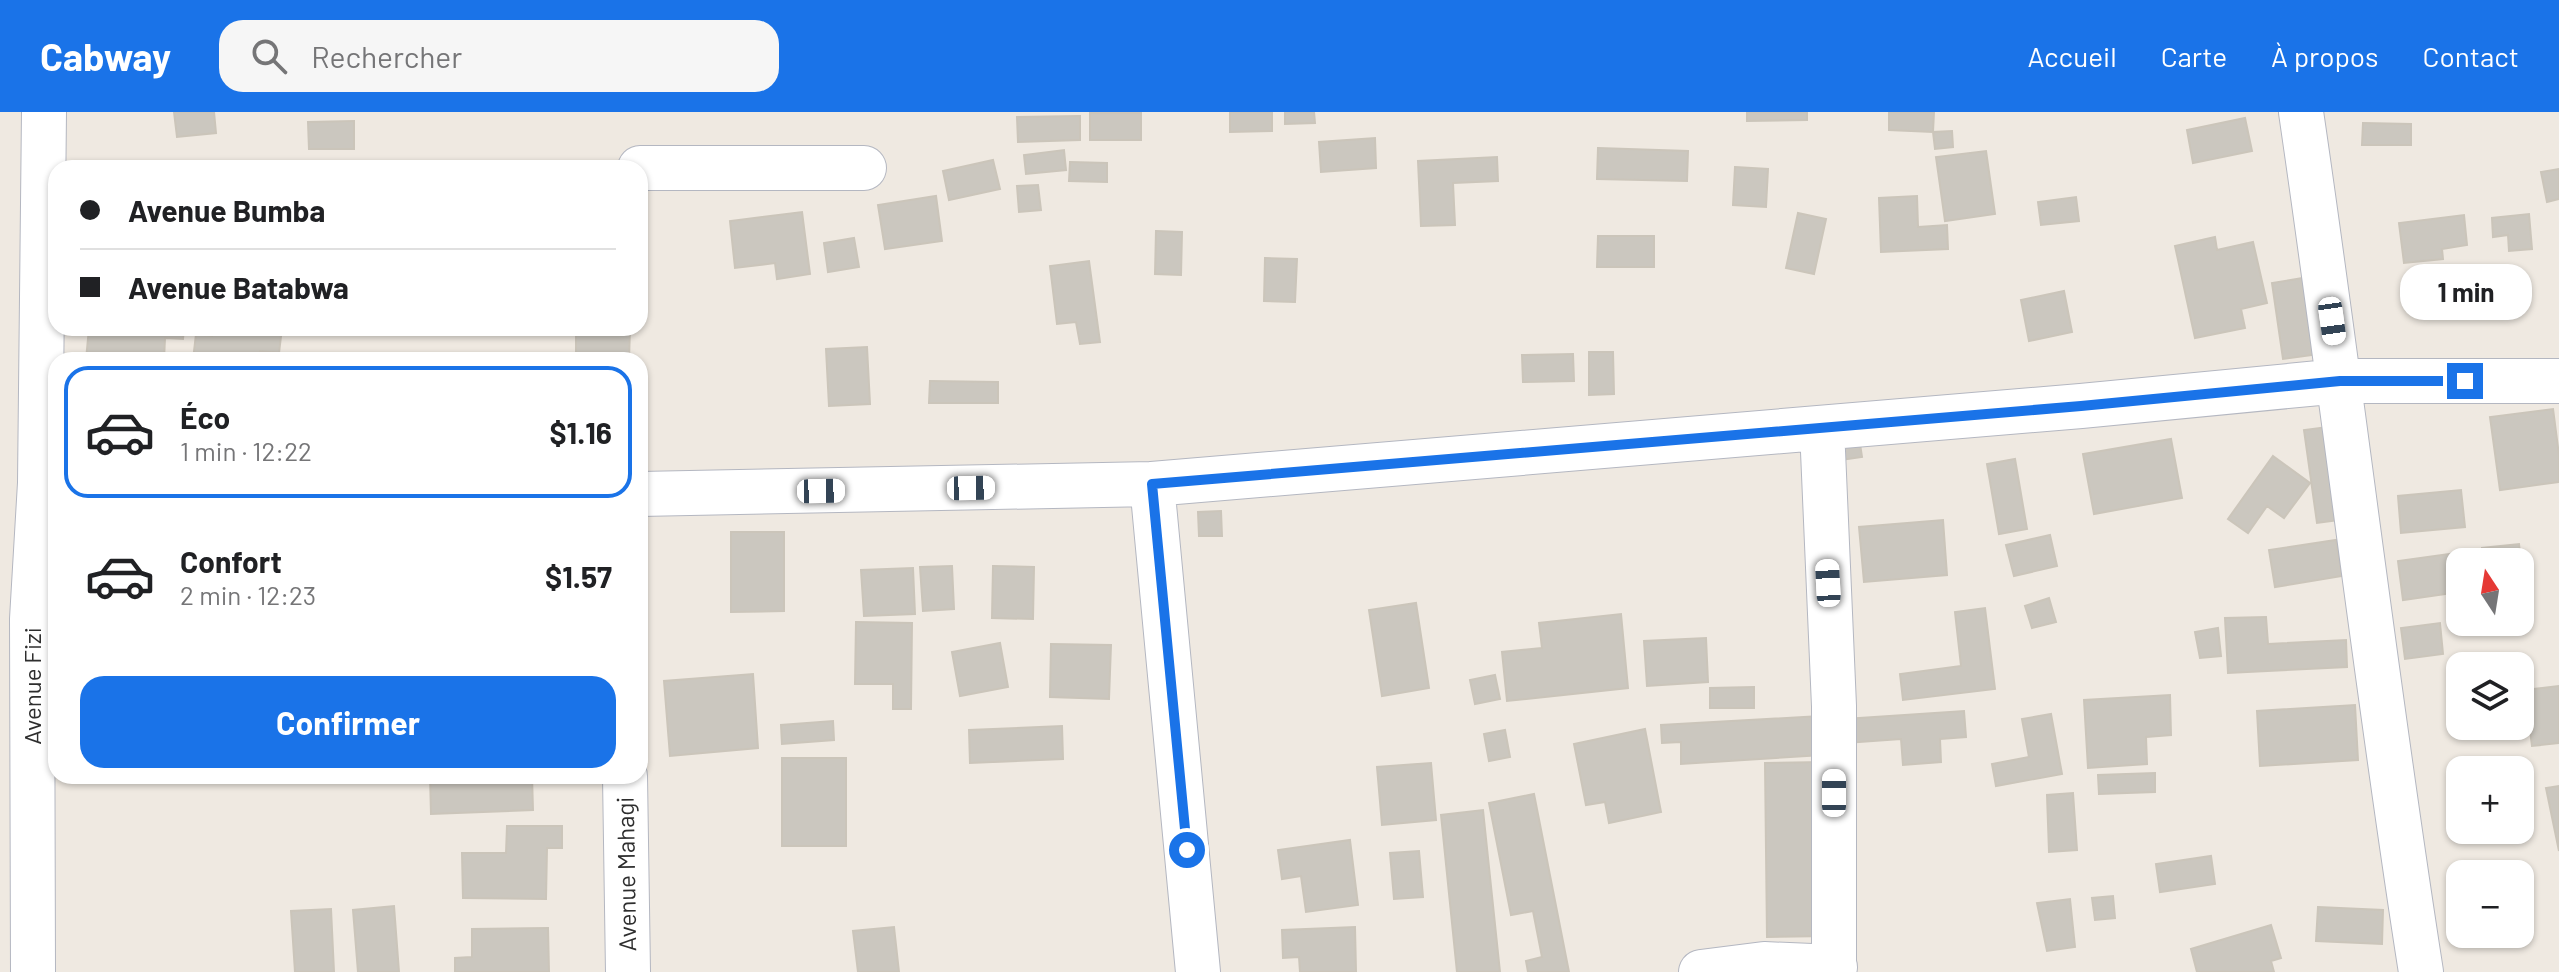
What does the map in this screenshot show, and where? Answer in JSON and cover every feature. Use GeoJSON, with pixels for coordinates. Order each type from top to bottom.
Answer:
{"type":"FeatureCollection","features":[{"type":"Feature","properties":{"kind":"street","name":"Avenue Fizi"},"geometry":{"type":"LineString","coordinates":[[44,112],[49,160]]}},
{"type":"Feature","properties":{"kind":"street"},"geometry":{"type":"LineString","coordinates":[[2301,112],[2340,381],[2396,812],[2421,972]]}},
{"type":"Feature","properties":{"kind":"street"},"geometry":{"type":"LineString","coordinates":[[648,168],[864,168]]}},
{"type":"Feature","properties":{"kind":"street"},"geometry":{"type":"LineString","coordinates":[[648,494],[1152,484],[2081,406],[2340,381],[2559,381]]}},
{"type":"Feature","properties":{"kind":"street"},"geometry":{"type":"LineString","coordinates":[[1701,972],[1764,964],[1834,970],[1834,706],[1822,428]]}},
{"type":"Feature","properties":{"kind":"street","name":"Avenue Fizi"},"geometry":{"type":"LineString","coordinates":[[33,972],[16,617],[48,483]]}},
{"type":"Feature","properties":{"kind":"street"},"geometry":{"type":"LineString","coordinates":[[1152,484],[1198,972]]}},
{"type":"Feature","properties":{"kind":"street","name":"Avenue Mahagi"},"geometry":{"type":"LineString","coordinates":[[625,784],[628,972]]}},
{"type":"Feature","properties":{"kind":"building"},"geometry":{"type":"Polygon","coordinates":[[[174,112],[214,112],[216,133],[177,137],[174,112]]]}},
{"type":"Feature","properties":{"kind":"building"},"geometry":{"type":"Polygon","coordinates":[[[1230,112],[1272,112],[1272,131],[1230,132],[1230,112]]]}},
{"type":"Feature","properties":{"kind":"building"},"geometry":{"type":"Polygon","coordinates":[[[1285,112],[1314,112],[1315,123],[1285,124],[1285,112]]]}},
{"type":"Feature","properties":{"kind":"building"},"geometry":{"type":"Polygon","coordinates":[[[1747,112],[1807,112],[1807,120],[1747,121],[1747,112]]]}},
{"type":"Feature","properties":{"kind":"building"},"geometry":{"type":"Polygon","coordinates":[[[1889,112],[1934,112],[1933,132],[1889,130],[1889,112]]]}},
{"type":"Feature","properties":{"kind":"building"},"geometry":{"type":"Polygon","coordinates":[[[1090,113],[1141,113],[1141,140],[1090,140],[1090,113]]]}},
{"type":"Feature","properties":{"kind":"building"},"geometry":{"type":"Polygon","coordinates":[[[1080,116],[1080,140],[1018,142],[1017,117],[1080,116]]]}},
{"type":"Feature","properties":{"kind":"building"},"geometry":{"type":"Polygon","coordinates":[[[2245,118],[2252,151],[2193,163],[2187,130],[2245,118]]]}},
{"type":"Feature","properties":{"kind":"building"},"geometry":{"type":"Polygon","coordinates":[[[354,121],[354,149],[309,149],[308,122],[354,121]]]}},
{"type":"Feature","properties":{"kind":"building"},"geometry":{"type":"Polygon","coordinates":[[[2363,123],[2411,124],[2411,145],[2362,145],[2363,123]]]}},
{"type":"Feature","properties":{"kind":"building"},"geometry":{"type":"Polygon","coordinates":[[[1952,131],[1953,147],[1935,149],[1933,132],[1952,131]]]}},
{"type":"Feature","properties":{"kind":"building"},"geometry":{"type":"Polygon","coordinates":[[[1375,138],[1376,168],[1321,172],[1319,142],[1375,138]]]}},
{"type":"Feature","properties":{"kind":"building"},"geometry":{"type":"Polygon","coordinates":[[[1598,148],[1688,151],[1687,181],[1597,179],[1598,148]]]}},
{"type":"Feature","properties":{"kind":"building"},"geometry":{"type":"Polygon","coordinates":[[[1064,150],[1066,170],[1026,174],[1024,155],[1064,150]]]}},
{"type":"Feature","properties":{"kind":"building"},"geometry":{"type":"Polygon","coordinates":[[[1986,151],[1995,214],[1945,221],[1936,157],[1986,151]]]}},
{"type":"Feature","properties":{"kind":"building"},"geometry":{"type":"Polygon","coordinates":[[[1497,157],[1498,181],[1453,183],[1455,225],[1421,226],[1418,161],[1497,157]]]}},
{"type":"Feature","properties":{"kind":"building"},"geometry":{"type":"Polygon","coordinates":[[[993,160],[1000,189],[949,200],[943,171],[993,160]]]}},
{"type":"Feature","properties":{"kind":"building"},"geometry":{"type":"Polygon","coordinates":[[[1070,162],[1107,163],[1107,182],[1069,181],[1070,162]]]}},
{"type":"Feature","properties":{"kind":"building"},"geometry":{"type":"Polygon","coordinates":[[[1735,167],[1768,169],[1766,207],[1733,205],[1735,167]]]}},
{"type":"Feature","properties":{"kind":"building"},"geometry":{"type":"Polygon","coordinates":[[[2559,169],[2559,199],[2547,202],[2541,172],[2559,169]]]}},
{"type":"Feature","properties":{"kind":"building"},"geometry":{"type":"Polygon","coordinates":[[[1038,185],[1041,210],[1019,212],[1017,186],[1038,185]]]}},
{"type":"Feature","properties":{"kind":"building"},"geometry":{"type":"Polygon","coordinates":[[[936,196],[942,241],[885,249],[878,205],[936,196]]]}},
{"type":"Feature","properties":{"kind":"building"},"geometry":{"type":"Polygon","coordinates":[[[1917,196],[1918,227],[1947,225],[1948,249],[1881,252],[1879,198],[1917,196]]]}},
{"type":"Feature","properties":{"kind":"building"},"geometry":{"type":"Polygon","coordinates":[[[2076,197],[2079,221],[2041,225],[2038,202],[2076,197]]]}},
{"type":"Feature","properties":{"kind":"building"},"geometry":{"type":"Polygon","coordinates":[[[802,212],[810,274],[777,279],[775,263],[735,268],[730,221],[802,212]]]}},
{"type":"Feature","properties":{"kind":"building"},"geometry":{"type":"Polygon","coordinates":[[[1798,213],[1826,219],[1814,274],[1786,268],[1798,213]]]}},
{"type":"Feature","properties":{"kind":"building"},"geometry":{"type":"Polygon","coordinates":[[[2529,214],[2532,249],[2509,251],[2508,235],[2493,237],[2492,218],[2529,214]]]}},
{"type":"Feature","properties":{"kind":"building"},"geometry":{"type":"Polygon","coordinates":[[[2464,215],[2467,245],[2442,249],[2443,259],[2404,263],[2399,223],[2464,215]]]}},
{"type":"Feature","properties":{"kind":"building"},"geometry":{"type":"Polygon","coordinates":[[[1156,231],[1182,232],[1181,275],[1155,274],[1156,231]]]}},
{"type":"Feature","properties":{"kind":"building"},"geometry":{"type":"Polygon","coordinates":[[[1598,236],[1654,236],[1654,267],[1597,267],[1598,236]]]}},
{"type":"Feature","properties":{"kind":"building"},"geometry":{"type":"Polygon","coordinates":[[[2215,237],[2217,250],[2253,242],[2267,303],[2241,309],[2245,328],[2195,338],[2175,246],[2215,237]]]}},
{"type":"Feature","properties":{"kind":"building"},"geometry":{"type":"Polygon","coordinates":[[[854,238],[859,267],[828,272],[824,243],[854,238]]]}},
{"type":"Feature","properties":{"kind":"building"},"geometry":{"type":"Polygon","coordinates":[[[1265,258],[1297,259],[1295,302],[1264,301],[1265,258]]]}},
{"type":"Feature","properties":{"kind":"building"},"geometry":{"type":"Polygon","coordinates":[[[1089,261],[1100,342],[1080,344],[1076,322],[1057,324],[1050,266],[1089,261]]]}},
{"type":"Feature","properties":{"kind":"building"},"geometry":{"type":"Polygon","coordinates":[[[2474,269],[2479,307],[2417,316],[2412,278],[2474,269]]]}},
{"type":"Feature","properties":{"kind":"building"},"geometry":{"type":"Polygon","coordinates":[[[2309,277],[2320,354],[2283,359],[2272,283],[2309,277]]]}},
{"type":"Feature","properties":{"kind":"building"},"geometry":{"type":"Polygon","coordinates":[[[2064,291],[2072,332],[2029,341],[2021,300],[2064,291]]]}},
{"type":"Feature","properties":{"kind":"building"},"geometry":{"type":"Polygon","coordinates":[[[88,336],[183,336],[183,339],[165,338],[164,352],[87,352],[88,336]]]}},
{"type":"Feature","properties":{"kind":"building"},"geometry":{"type":"Polygon","coordinates":[[[196,336],[281,336],[279,352],[194,352],[196,336]]]}},
{"type":"Feature","properties":{"kind":"building"},"geometry":{"type":"Polygon","coordinates":[[[576,336],[630,336],[629,352],[576,352],[576,336]]]}},
{"type":"Feature","properties":{"kind":"building"},"geometry":{"type":"Polygon","coordinates":[[[867,347],[870,404],[829,406],[826,349],[867,347]]]}},
{"type":"Feature","properties":{"kind":"building"},"geometry":{"type":"Polygon","coordinates":[[[1589,352],[1613,352],[1614,394],[1589,395],[1589,352]]]}},
{"type":"Feature","properties":{"kind":"building"},"geometry":{"type":"Polygon","coordinates":[[[1573,354],[1574,381],[1523,382],[1522,355],[1573,354]]]}},
{"type":"Feature","properties":{"kind":"building"},"geometry":{"type":"Polygon","coordinates":[[[930,381],[998,382],[998,403],[929,403],[930,381]]]}},
{"type":"Feature","properties":{"kind":"building"},"geometry":{"type":"Polygon","coordinates":[[[2553,409],[2559,482],[2500,490],[2490,417],[2553,409]]]}},
{"type":"Feature","properties":{"kind":"building"},"geometry":{"type":"Polygon","coordinates":[[[2327,427],[2340,520],[2317,523],[2304,430],[2327,427]]]}},
{"type":"Feature","properties":{"kind":"building"},"geometry":{"type":"Polygon","coordinates":[[[2171,439],[2182,498],[2094,514],[2083,454],[2171,439]]]}},
{"type":"Feature","properties":{"kind":"building"},"geometry":{"type":"Polygon","coordinates":[[[1860,444],[1862,457],[1840,460],[1839,447],[1860,444]]]}},
{"type":"Feature","properties":{"kind":"building"},"geometry":{"type":"Polygon","coordinates":[[[2273,456],[2310,483],[2284,518],[2267,506],[2248,533],[2228,519],[2273,456]]]}},
{"type":"Feature","properties":{"kind":"building"},"geometry":{"type":"Polygon","coordinates":[[[2015,459],[2027,529],[1999,534],[1987,464],[2015,459]]]}},
{"type":"Feature","properties":{"kind":"building"},"geometry":{"type":"Polygon","coordinates":[[[2461,490],[2465,527],[2401,533],[2398,496],[2461,490]]]}},
{"type":"Feature","properties":{"kind":"building"},"geometry":{"type":"Polygon","coordinates":[[[1221,511],[1222,536],[1199,536],[1198,512],[1221,511]]]}},
{"type":"Feature","properties":{"kind":"building"},"geometry":{"type":"Polygon","coordinates":[[[1943,520],[1947,575],[1864,582],[1859,527],[1943,520]]]}},
{"type":"Feature","properties":{"kind":"building"},"geometry":{"type":"Polygon","coordinates":[[[731,532],[784,532],[784,611],[731,612],[731,532]]]}},
{"type":"Feature","properties":{"kind":"building"},"geometry":{"type":"Polygon","coordinates":[[[2050,535],[2057,566],[2014,576],[2006,545],[2050,535]]]}},
{"type":"Feature","properties":{"kind":"building"},"geometry":{"type":"Polygon","coordinates":[[[2336,540],[2342,576],[2275,587],[2269,550],[2336,540]]]}},
{"type":"Feature","properties":{"kind":"building"},"geometry":{"type":"Polygon","coordinates":[[[2519,544],[2519,548],[2482,548],[2519,544]]]}},
{"type":"Feature","properties":{"kind":"building"},"geometry":{"type":"Polygon","coordinates":[[[2446,554],[2446,594],[2403,600],[2398,561],[2446,554]]]}},
{"type":"Feature","properties":{"kind":"building"},"geometry":{"type":"Polygon","coordinates":[[[952,566],[954,609],[923,611],[920,567],[952,566]]]}},
{"type":"Feature","properties":{"kind":"building"},"geometry":{"type":"Polygon","coordinates":[[[993,566],[1034,567],[1033,619],[992,618],[993,566]]]}},
{"type":"Feature","properties":{"kind":"building"},"geometry":{"type":"Polygon","coordinates":[[[913,568],[915,614],[864,616],[861,570],[913,568]]]}},
{"type":"Feature","properties":{"kind":"building"},"geometry":{"type":"Polygon","coordinates":[[[2049,598],[2056,622],[2032,628],[2025,606],[2049,598]]]}},
{"type":"Feature","properties":{"kind":"building"},"geometry":{"type":"Polygon","coordinates":[[[1416,603],[1429,688],[1382,696],[1369,610],[1416,603]]]}},
{"type":"Feature","properties":{"kind":"building"},"geometry":{"type":"Polygon","coordinates":[[[1985,608],[1995,689],[1903,700],[1900,674],[1961,666],[1955,612],[1985,608]]]}},
{"type":"Feature","properties":{"kind":"building"},"geometry":{"type":"Polygon","coordinates":[[[1621,614],[1628,688],[1507,701],[1502,652],[1542,648],[1539,623],[1621,614]]]}},
{"type":"Feature","properties":{"kind":"building"},"geometry":{"type":"Polygon","coordinates":[[[2266,617],[2268,644],[2346,640],[2347,667],[2228,673],[2225,618],[2266,617]]]}},
{"type":"Feature","properties":{"kind":"building"},"geometry":{"type":"Polygon","coordinates":[[[856,622],[912,623],[911,709],[893,709],[893,684],[855,684],[856,622]]]}},
{"type":"Feature","properties":{"kind":"building"},"geometry":{"type":"Polygon","coordinates":[[[2440,623],[2443,654],[2405,659],[2401,628],[2440,623]]]}},
{"type":"Feature","properties":{"kind":"building"},"geometry":{"type":"Polygon","coordinates":[[[2218,628],[2221,656],[2200,658],[2195,632],[2218,628]]]}},
{"type":"Feature","properties":{"kind":"building"},"geometry":{"type":"Polygon","coordinates":[[[1706,638],[1708,682],[1647,686],[1644,641],[1706,638]]]}},
{"type":"Feature","properties":{"kind":"building"},"geometry":{"type":"Polygon","coordinates":[[[1000,643],[1008,687],[960,696],[952,652],[1000,643]]]}},
{"type":"Feature","properties":{"kind":"building"},"geometry":{"type":"Polygon","coordinates":[[[1051,644],[1111,645],[1109,699],[1050,697],[1051,644]]]}},
{"type":"Feature","properties":{"kind":"building"},"geometry":{"type":"Polygon","coordinates":[[[753,674],[758,748],[670,756],[664,681],[753,674]]]}},
{"type":"Feature","properties":{"kind":"building"},"geometry":{"type":"Polygon","coordinates":[[[1495,675],[1500,699],[1475,704],[1470,680],[1495,675]]]}},
{"type":"Feature","properties":{"kind":"building"},"geometry":{"type":"Polygon","coordinates":[[[2559,686],[2559,743],[2532,746],[2534,689],[2559,686]]]}},
{"type":"Feature","properties":{"kind":"building"},"geometry":{"type":"Polygon","coordinates":[[[1754,687],[1754,708],[1710,708],[1710,688],[1754,687]]]}},
{"type":"Feature","properties":{"kind":"building"},"geometry":{"type":"Polygon","coordinates":[[[2170,695],[2171,735],[2146,737],[2147,764],[2088,768],[2084,700],[2170,695]]]}},
{"type":"Feature","properties":{"kind":"building"},"geometry":{"type":"Polygon","coordinates":[[[2355,705],[2358,760],[2260,766],[2257,711],[2355,705]]]}},
{"type":"Feature","properties":{"kind":"building"},"geometry":{"type":"Polygon","coordinates":[[[1964,711],[1966,737],[1940,739],[1941,762],[1903,765],[1901,739],[1846,743],[1845,719],[1964,711]]]}},
{"type":"Feature","properties":{"kind":"building"},"geometry":{"type":"Polygon","coordinates":[[[2051,714],[2062,774],[1996,786],[1992,764],[2029,757],[2022,719],[2051,714]]]}},
{"type":"Feature","properties":{"kind":"building"},"geometry":{"type":"Polygon","coordinates":[[[1820,716],[1822,755],[1681,764],[1681,742],[1662,743],[1661,725],[1820,716]]]}},
{"type":"Feature","properties":{"kind":"building"},"geometry":{"type":"Polygon","coordinates":[[[833,721],[834,740],[782,744],[781,725],[833,721]]]}},
{"type":"Feature","properties":{"kind":"building"},"geometry":{"type":"Polygon","coordinates":[[[1062,726],[1063,759],[970,763],[969,730],[1062,726]]]}},
{"type":"Feature","properties":{"kind":"building"},"geometry":{"type":"Polygon","coordinates":[[[1645,729],[1661,812],[1609,823],[1605,802],[1586,805],[1574,744],[1645,729]]]}},
{"type":"Feature","properties":{"kind":"building"},"geometry":{"type":"Polygon","coordinates":[[[1505,730],[1510,757],[1489,761],[1484,734],[1505,730]]]}},
{"type":"Feature","properties":{"kind":"building"},"geometry":{"type":"Polygon","coordinates":[[[782,758],[846,758],[846,846],[782,846],[782,758]]]}},
{"type":"Feature","properties":{"kind":"building"},"geometry":{"type":"Polygon","coordinates":[[[1825,762],[1828,936],[1767,937],[1765,763],[1825,762]]]}},
{"type":"Feature","properties":{"kind":"building"},"geometry":{"type":"Polygon","coordinates":[[[1431,763],[1436,820],[1382,825],[1377,767],[1431,763]]]}},
{"type":"Feature","properties":{"kind":"building"},"geometry":{"type":"Polygon","coordinates":[[[2155,773],[2155,792],[2099,794],[2098,775],[2155,773]]]}},
{"type":"Feature","properties":{"kind":"building"},"geometry":{"type":"Polygon","coordinates":[[[430,784],[532,784],[533,810],[431,814],[430,784]]]}},
{"type":"Feature","properties":{"kind":"building"},"geometry":{"type":"Polygon","coordinates":[[[2559,786],[2559,851],[2546,788],[2559,786]]]}},
{"type":"Feature","properties":{"kind":"building"},"geometry":{"type":"Polygon","coordinates":[[[2073,793],[2077,850],[2049,852],[2047,795],[2073,793]]]}},
{"type":"Feature","properties":{"kind":"building"},"geometry":{"type":"Polygon","coordinates":[[[1534,794],[1569,972],[1528,972],[1526,961],[1542,957],[1533,911],[1511,915],[1489,803],[1534,794]]]}},
{"type":"Feature","properties":{"kind":"building"},"geometry":{"type":"Polygon","coordinates":[[[1483,810],[1500,972],[1457,972],[1441,815],[1483,810]]]}},
{"type":"Feature","properties":{"kind":"building"},"geometry":{"type":"Polygon","coordinates":[[[507,826],[562,826],[562,848],[547,848],[546,899],[463,898],[462,853],[506,853],[507,826]]]}},
{"type":"Feature","properties":{"kind":"building"},"geometry":{"type":"Polygon","coordinates":[[[1350,840],[1358,905],[1306,912],[1301,876],[1282,879],[1278,850],[1350,840]]]}},
{"type":"Feature","properties":{"kind":"building"},"geometry":{"type":"Polygon","coordinates":[[[1419,851],[1423,897],[1394,899],[1390,853],[1419,851]]]}},
{"type":"Feature","properties":{"kind":"building"},"geometry":{"type":"Polygon","coordinates":[[[2211,856],[2215,884],[2160,892],[2156,864],[2211,856]]]}},
{"type":"Feature","properties":{"kind":"building"},"geometry":{"type":"Polygon","coordinates":[[[2113,896],[2115,918],[2095,920],[2092,898],[2113,896]]]}},
{"type":"Feature","properties":{"kind":"building"},"geometry":{"type":"Polygon","coordinates":[[[2070,899],[2075,947],[2047,951],[2037,903],[2070,899]]]}},
{"type":"Feature","properties":{"kind":"building"},"geometry":{"type":"Polygon","coordinates":[[[394,906],[399,972],[358,972],[353,910],[394,906]]]}},
{"type":"Feature","properties":{"kind":"building"},"geometry":{"type":"Polygon","coordinates":[[[2318,907],[2383,910],[2382,944],[2316,941],[2318,907]]]}},
{"type":"Feature","properties":{"kind":"building"},"geometry":{"type":"Polygon","coordinates":[[[331,909],[334,972],[295,972],[291,911],[331,909]]]}},
{"type":"Feature","properties":{"kind":"building"},"geometry":{"type":"Polygon","coordinates":[[[2271,925],[2281,958],[2271,961],[2274,972],[2197,972],[2191,949],[2271,925]]]}},
{"type":"Feature","properties":{"kind":"building"},"geometry":{"type":"Polygon","coordinates":[[[894,927],[899,972],[858,972],[853,931],[894,927]]]}},
{"type":"Feature","properties":{"kind":"building"},"geometry":{"type":"Polygon","coordinates":[[[1355,927],[1356,972],[1300,972],[1299,957],[1283,958],[1282,930],[1355,927]]]}},
{"type":"Feature","properties":{"kind":"building"},"geometry":{"type":"Polygon","coordinates":[[[548,928],[549,972],[455,972],[455,958],[472,957],[472,929],[548,928]]]}},
{"type":"Feature","properties":{"kind":"route"},"geometry":{"type":"LineString","coordinates":[[1187,850],[1152,484],[2081,406],[2340,381],[2465,381]]}}]}
